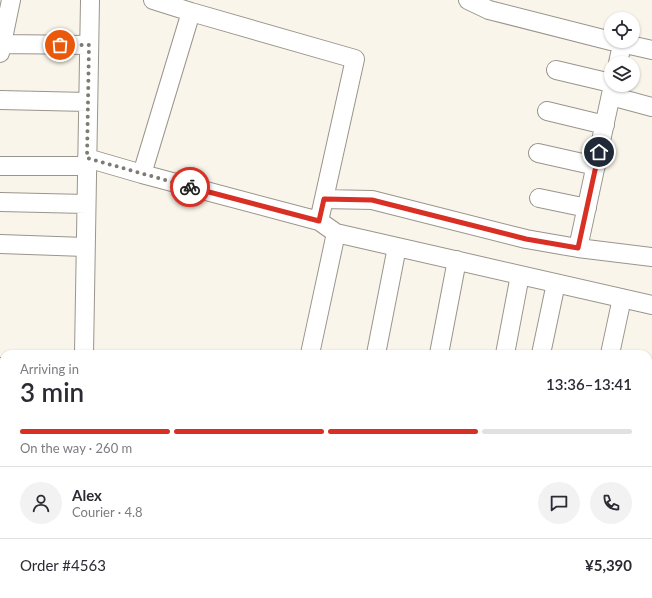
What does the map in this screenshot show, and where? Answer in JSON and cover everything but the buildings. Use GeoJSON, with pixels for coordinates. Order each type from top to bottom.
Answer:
{"type":"FeatureCollection","features":[{"type":"Feature","properties":{"kind":"street"},"geometry":{"type":"LineString","coordinates":[[11,0],[2,41],[89,45]]}},
{"type":"Feature","properties":{"kind":"street"},"geometry":{"type":"LineString","coordinates":[[84,350],[90,0]]}},
{"type":"Feature","properties":{"kind":"street"},"geometry":{"type":"LineString","coordinates":[[153,0],[354,59],[319,221]]}},
{"type":"Feature","properties":{"kind":"street"},"geometry":{"type":"LineString","coordinates":[[468,0],[489,10],[604,39]]}},
{"type":"Feature","properties":{"kind":"street"},"geometry":{"type":"LineString","coordinates":[[142,174],[191,12]]}},
{"type":"Feature","properties":{"kind":"street"},"geometry":{"type":"LineString","coordinates":[[640,44],[651,45]]}},
{"type":"Feature","properties":{"kind":"street"},"geometry":{"type":"LineString","coordinates":[[556,70],[604,85]]}},
{"type":"Feature","properties":{"kind":"street"},"geometry":{"type":"LineString","coordinates":[[578,248],[611,92]]}},
{"type":"Feature","properties":{"kind":"street"},"geometry":{"type":"LineString","coordinates":[[620,92],[652,107]]}},
{"type":"Feature","properties":{"kind":"street"},"geometry":{"type":"LineString","coordinates":[[0,100],[88,102]]}},
{"type":"Feature","properties":{"kind":"street"},"geometry":{"type":"LineString","coordinates":[[547,111],[604,125]]}},
{"type":"Feature","properties":{"kind":"street"},"geometry":{"type":"LineString","coordinates":[[538,153],[596,166]]}},
{"type":"Feature","properties":{"kind":"street"},"geometry":{"type":"LineString","coordinates":[[0,166],[87,162],[142,174],[319,221],[336,232],[652,305]]}},
{"type":"Feature","properties":{"kind":"street"},"geometry":{"type":"LineString","coordinates":[[539,198],[587,208]]}},
{"type":"Feature","properties":{"kind":"street"},"geometry":{"type":"LineString","coordinates":[[324,199],[372,200],[526,239],[578,248],[652,257]]}},
{"type":"Feature","properties":{"kind":"street"},"geometry":{"type":"LineString","coordinates":[[0,202],[86,204]]}},
{"type":"Feature","properties":{"kind":"street"},"geometry":{"type":"LineString","coordinates":[[311,350],[336,232]]}},
{"type":"Feature","properties":{"kind":"street"},"geometry":{"type":"LineString","coordinates":[[0,244],[86,247]]}},
{"type":"Feature","properties":{"kind":"street"},"geometry":{"type":"LineString","coordinates":[[377,350],[398,247]]}},
{"type":"Feature","properties":{"kind":"street"},"geometry":{"type":"LineString","coordinates":[[440,350],[457,260]]}},
{"type":"Feature","properties":{"kind":"street"},"geometry":{"type":"LineString","coordinates":[[506,350],[520,275]]}},
{"type":"Feature","properties":{"kind":"street"},"geometry":{"type":"LineString","coordinates":[[542,350],[556,283]]}},
{"type":"Feature","properties":{"kind":"street"},"geometry":{"type":"LineString","coordinates":[[611,350],[622,298]]}},
{"type":"Feature","properties":{"kind":"way so far"},"geometry":{"type":"LineString","coordinates":[[60,45],[89,45],[87,158],[190,187]]}},
{"type":"Feature","properties":{"kind":"route"},"geometry":{"type":"LineString","coordinates":[[190,187],[319,221],[324,199],[372,200],[526,239],[578,248],[599,152]]}}]}
